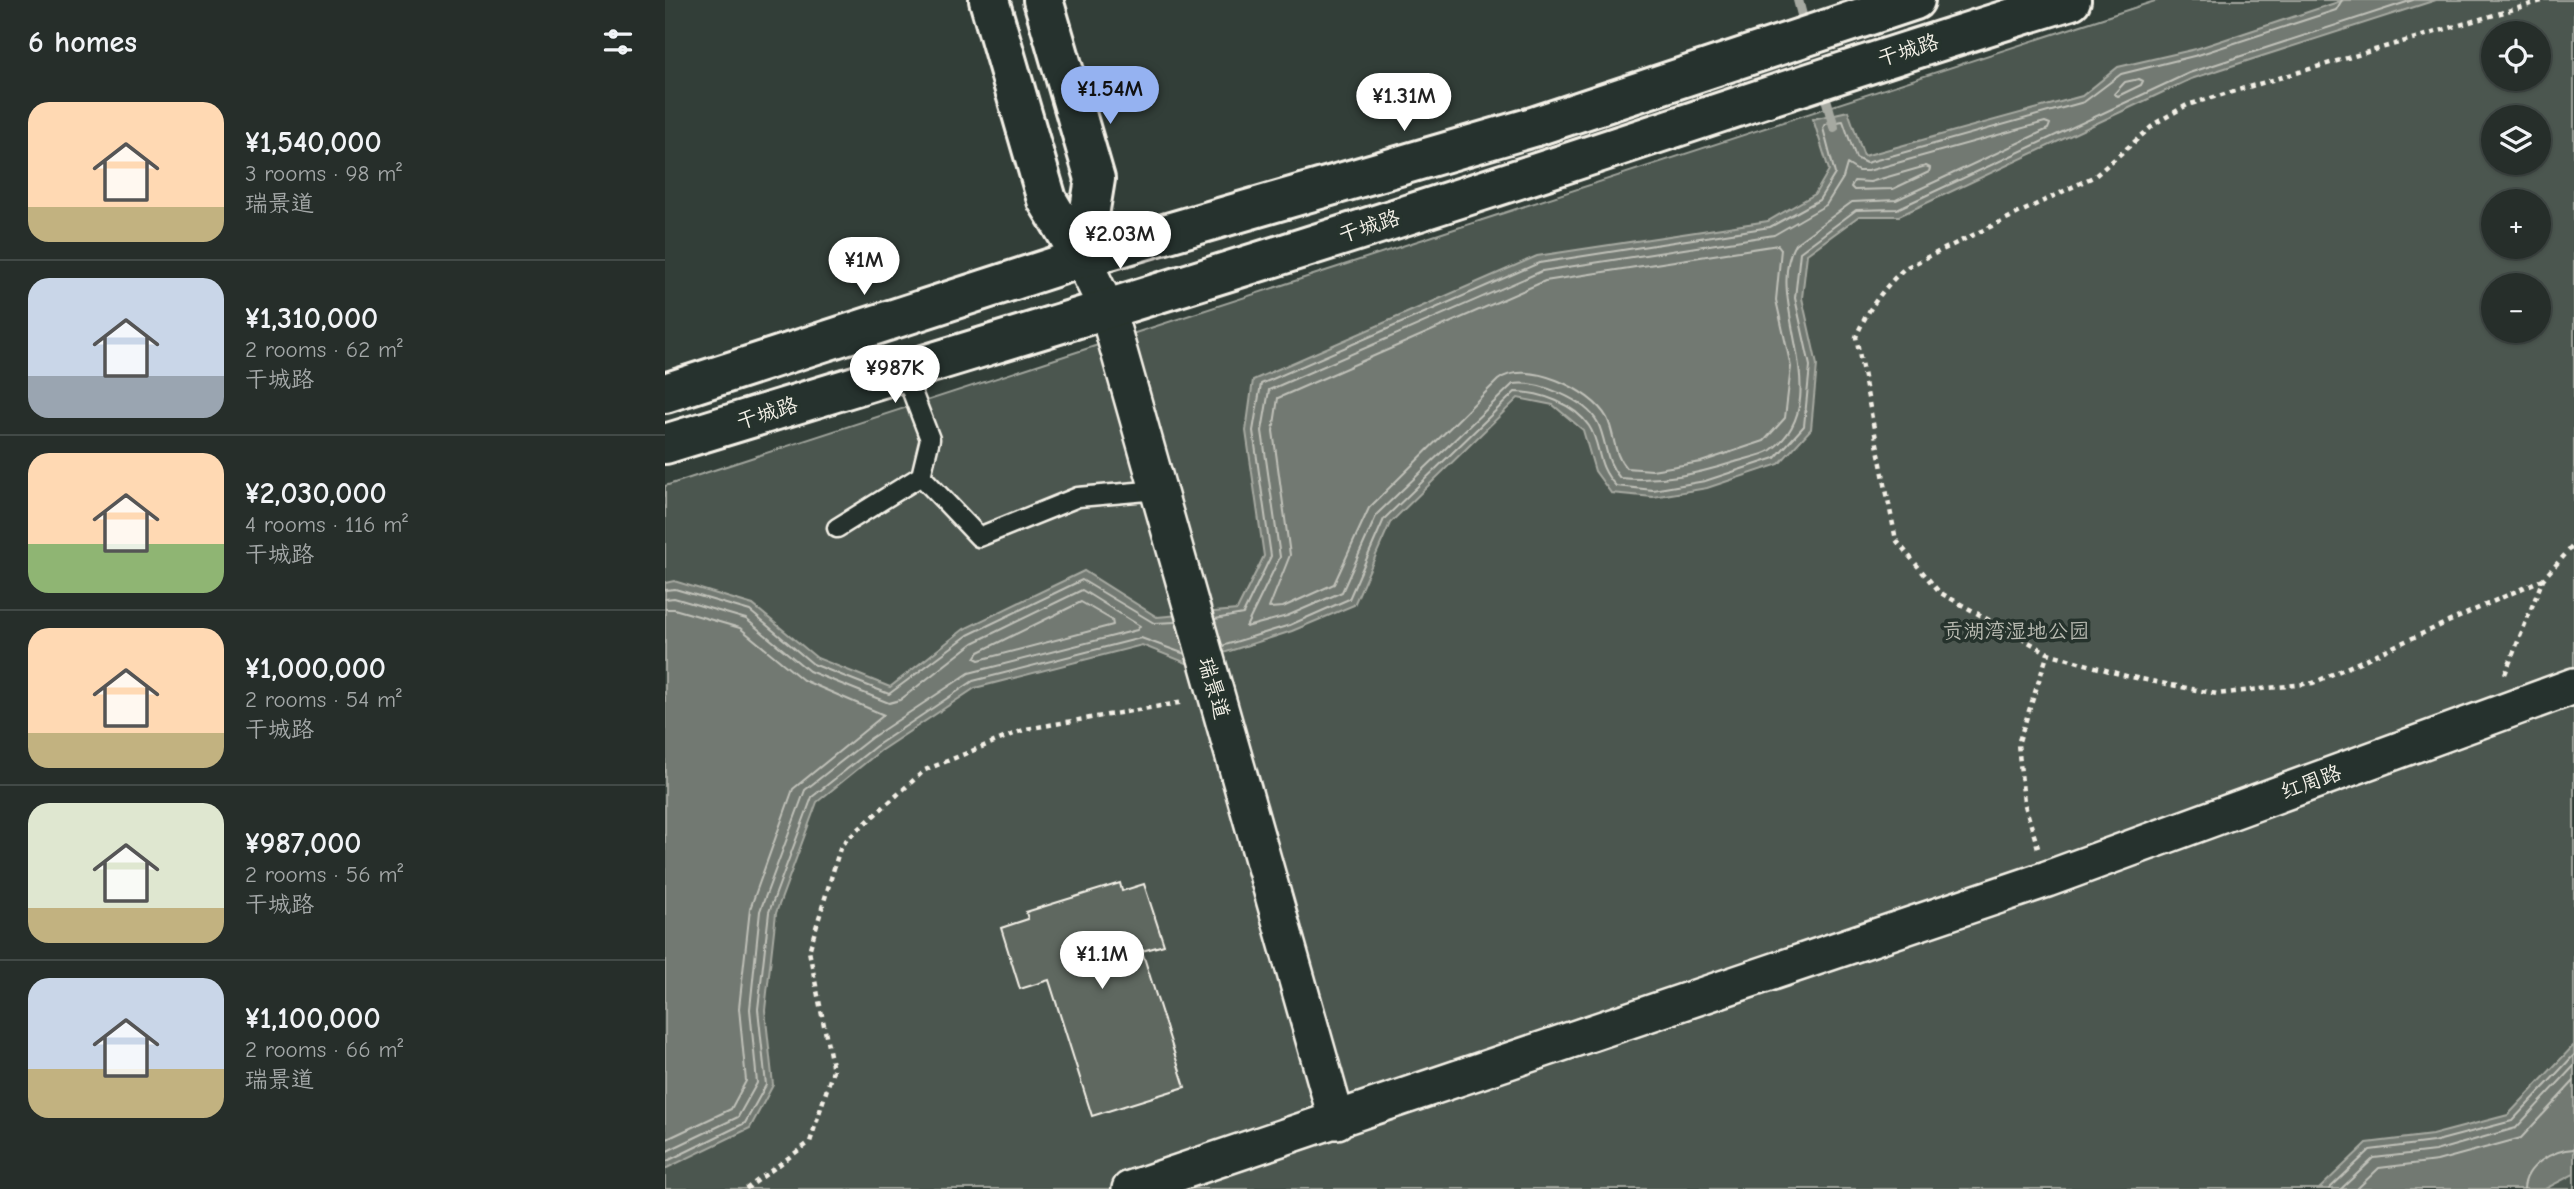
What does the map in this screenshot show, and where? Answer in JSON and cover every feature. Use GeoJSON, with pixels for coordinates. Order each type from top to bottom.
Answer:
{"type":"FeatureCollection","features":[{"type":"Feature","properties":{"kind":"street","name":"瑞景道"},"geometry":{"type":"LineString","coordinates":[[989,0],[1047,200],[1082,258],[1107,309],[1337,1121]]}},
{"type":"Feature","properties":{"kind":"street"},"geometry":{"type":"LineString","coordinates":[[1043,0],[1094,179],[1082,258]]}},
{"type":"Feature","properties":{"kind":"street"},"geometry":{"type":"LineString","coordinates":[[665,393],[1082,258],[1533,127],[1915,0]]}},
{"type":"Feature","properties":{"kind":"street","name":"干城路"},"geometry":{"type":"LineString","coordinates":[[665,444],[1107,309],[1535,173],[1868,62],[2071,0]]}},
{"type":"Feature","properties":{"kind":"street","name":"红周路"},"geometry":{"type":"LineString","coordinates":[[1130,1189],[2047,879],[2574,686]]}},
{"type":"Feature","properties":{"kind":"lane"},"geometry":{"type":"LineString","coordinates":[[837,528],[921,476],[930,439],[904,371]]}},
{"type":"Feature","properties":{"kind":"lane"},"geometry":{"type":"LineString","coordinates":[[921,476],[979,537],[1078,497],[1159,489]]}},
{"type":"Feature","properties":{"kind":"path"},"geometry":{"type":"LineString","coordinates":[[2543,579],[2313,683],[2217,694],[2126,676],[2047,653],[1940,592],[1896,540],[1856,337],[1864,319],[1891,280],[1905,268],[2095,176],[2156,123],[2187,105],[2545,0]]}},
{"type":"Feature","properties":{"kind":"path"},"geometry":{"type":"LineString","coordinates":[[2515,708],[2505,677],[2543,579],[2574,540]]}},
{"type":"Feature","properties":{"kind":"path"},"geometry":{"type":"LineString","coordinates":[[2047,653],[2018,744],[2024,802],[2047,879]]}},
{"type":"Feature","properties":{"kind":"path"},"geometry":{"type":"LineString","coordinates":[[746,1189],[810,1142],[833,1070],[809,951],[841,845],[925,770],[1026,729],[1215,689]]}},
{"type":"Feature","properties":{"kind":"green space","name":"贡湖湾湿地公园"},"geometry":{"type":"Polygon","coordinates":[[[2158,0],[2574,0],[2574,1189],[665,1189],[665,486],[2158,0]]]}},
{"type":"Feature","properties":{"kind":"water"},"geometry":{"type":"Polygon","coordinates":[[[2344,0],[2436,0],[2191,79],[1899,216],[1859,216],[1807,254],[1802,298],[1817,365],[1811,429],[1779,464],[1707,488],[1653,497],[1611,493],[1595,471],[1583,430],[1553,405],[1518,398],[1390,523],[1354,605],[1292,631],[1189,664],[1142,645],[975,688],[880,751],[817,802],[776,913],[765,1010],[773,1085],[750,1128],[665,1169],[665,583],[674,581],[753,605],[817,658],[890,687],[964,629],[1084,571],[1157,617],[1237,610],[1264,556],[1246,431],[1253,380],[1537,256],[1768,221],[1815,194],[1829,170],[1813,119],[1848,111],[1864,156],[2082,96],[2118,67],[2196,49],[2344,0]]]}},
{"type":"Feature","properties":{"kind":"water"},"geometry":{"type":"Polygon","coordinates":[[[2574,1045],[2574,1174],[2545,1189],[2319,1189],[2367,1143],[2432,1135],[2508,1115],[2574,1045]]]}},
{"type":"Feature","properties":{"kind":"building"},"geometry":{"type":"Polygon","coordinates":[[[1120,883],[1122,891],[1144,884],[1164,945],[1142,951],[1185,1087],[1092,1116],[1049,980],[1020,989],[1001,928],[1028,919],[1026,912],[1120,883]]]}},
{"type":"Feature","properties":{"kind":"waterway"},"geometry":{"type":"LineString","coordinates":[[1798,0],[1806,30]]}},
{"type":"Feature","properties":{"kind":"waterway"},"geometry":{"type":"LineString","coordinates":[[1823,88],[1834,127]]}}]}
